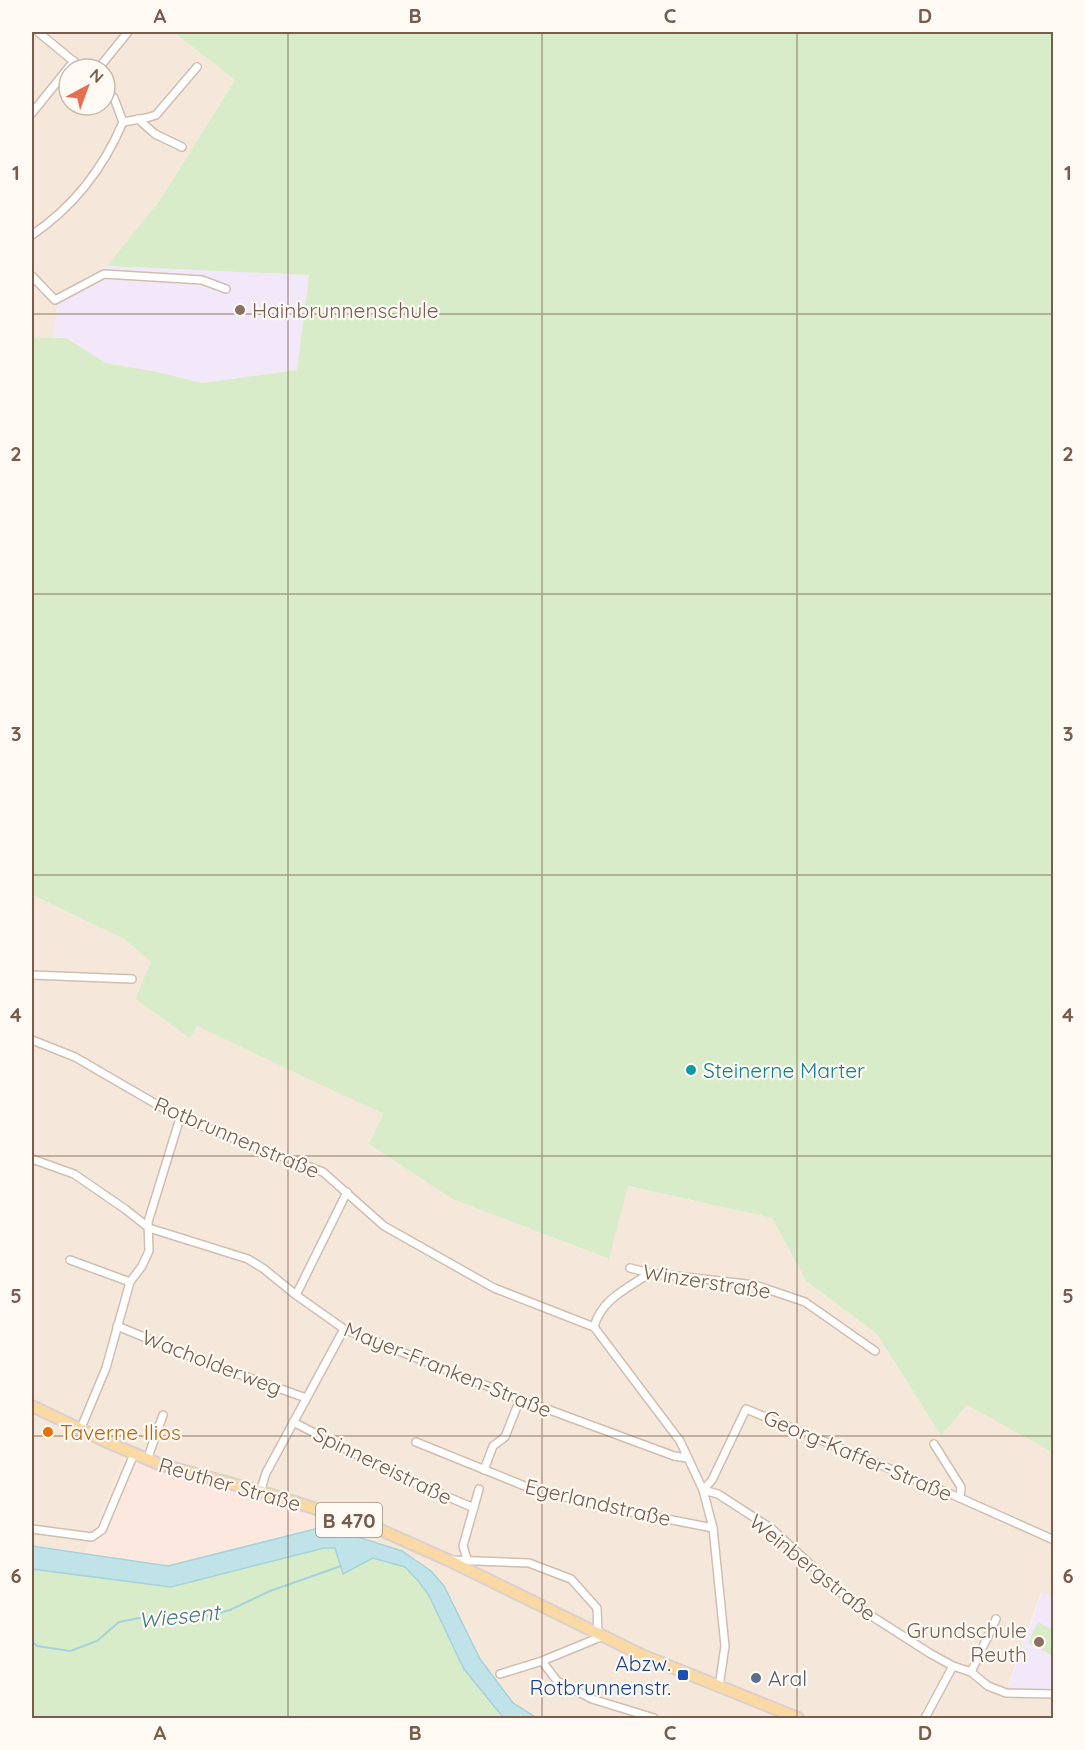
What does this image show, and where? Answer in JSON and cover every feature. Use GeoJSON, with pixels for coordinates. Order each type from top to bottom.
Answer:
{"type":"FeatureCollection","features":[{"type":"Feature","properties":{"kind":"main road","name":"B 470"},"geometry":{"type":"LineString","coordinates":[[32,1406],[81,1428]]}},
{"type":"Feature","properties":{"kind":"main road","name":"Reuther Straße"},"geometry":{"type":"LineString","coordinates":[[81,1428],[147,1460],[374,1527],[448,1560],[601,1635],[798,1719]]}},
{"type":"Feature","properties":{"kind":"street"},"geometry":{"type":"LineString","coordinates":[[38,32],[69,57]]}},
{"type":"Feature","properties":{"kind":"street"},"geometry":{"type":"LineString","coordinates":[[108,57],[128,32]]}},
{"type":"Feature","properties":{"kind":"street"},"geometry":{"type":"LineString","coordinates":[[123,122],[156,115],[197,67]]}},
{"type":"Feature","properties":{"kind":"street"},"geometry":{"type":"LineString","coordinates":[[32,113],[57,82]]}},
{"type":"Feature","properties":{"kind":"street"},"geometry":{"type":"LineString","coordinates":[[32,235],[62,212],[81,191],[113,145],[123,122],[117,106]]}},
{"type":"Feature","properties":{"kind":"street"},"geometry":{"type":"LineString","coordinates":[[138,119],[155,134],[182,147]]}},
{"type":"Feature","properties":{"kind":"street"},"geometry":{"type":"LineString","coordinates":[[32,276],[55,300],[104,273],[202,280],[226,289]]}},
{"type":"Feature","properties":{"kind":"street"},"geometry":{"type":"LineString","coordinates":[[32,975],[132,979]]}},
{"type":"Feature","properties":{"kind":"street","name":"Rotbrunnenstraße"},"geometry":{"type":"LineString","coordinates":[[32,1040],[75,1058],[180,1118],[323,1172],[384,1226],[494,1288],[594,1327]]}},
{"type":"Feature","properties":{"kind":"street"},"geometry":{"type":"LineString","coordinates":[[81,1428],[106,1368],[130,1282],[142,1266],[149,1251],[148,1222],[180,1118]]}},
{"type":"Feature","properties":{"kind":"street","name":"Mayer-Franken-Straße"},"geometry":{"type":"LineString","coordinates":[[32,1159],[74,1174],[149,1228],[248,1259],[344,1329],[520,1399],[674,1456],[687,1458]]}},
{"type":"Feature","properties":{"kind":"street"},"geometry":{"type":"LineString","coordinates":[[296,1295],[347,1192]]}},
{"type":"Feature","properties":{"kind":"street"},"geometry":{"type":"LineString","coordinates":[[70,1260],[130,1282]]}},
{"type":"Feature","properties":{"kind":"street","name":"Winzerstraße"},"geometry":{"type":"LineString","coordinates":[[630,1268],[650,1273],[755,1285],[805,1302],[875,1351]]}},
{"type":"Feature","properties":{"kind":"street"},"geometry":{"type":"LineString","coordinates":[[650,1273],[610,1299],[597,1314],[594,1327],[680,1442],[703,1490],[712,1528],[724,1646],[719,1687]]}},
{"type":"Feature","properties":{"kind":"street","name":"Wacholderweg"},"geometry":{"type":"LineString","coordinates":[[117,1326],[205,1362],[306,1398]]}},
{"type":"Feature","properties":{"kind":"street"},"geometry":{"type":"LineString","coordinates":[[260,1492],[266,1473],[344,1329]]}},
{"type":"Feature","properties":{"kind":"street"},"geometry":{"type":"LineString","coordinates":[[484,1470],[493,1446],[505,1437],[520,1399]]}},
{"type":"Feature","properties":{"kind":"street","name":"Georg-Kaffer-Straße"},"geometry":{"type":"LineString","coordinates":[[703,1490],[712,1480],[746,1409],[960,1498],[1053,1540]]}},
{"type":"Feature","properties":{"kind":"street"},"geometry":{"type":"LineString","coordinates":[[147,1460],[162,1415]]}},
{"type":"Feature","properties":{"kind":"street","name":"Spinnereistraße"},"geometry":{"type":"LineString","coordinates":[[294,1422],[398,1475],[474,1508]]}},
{"type":"Feature","properties":{"kind":"street","name":"Egerlandstraße"},"geometry":{"type":"LineString","coordinates":[[416,1442],[532,1489],[712,1528]]}},
{"type":"Feature","properties":{"kind":"street"},"geometry":{"type":"LineString","coordinates":[[934,1444],[961,1487],[960,1498]]}},
{"type":"Feature","properties":{"kind":"street"},"geometry":{"type":"LineString","coordinates":[[32,1529],[92,1537],[102,1530],[134,1454]]}},
{"type":"Feature","properties":{"kind":"street","name":"Spinnereistraße"},"geometry":{"type":"LineString","coordinates":[[467,1559],[463,1546],[479,1489]]}},
{"type":"Feature","properties":{"kind":"street","name":"Weinbergstraße"},"geometry":{"type":"LineString","coordinates":[[703,1490],[718,1494],[772,1529],[853,1603],[914,1644],[953,1666],[971,1672],[988,1686],[1006,1693],[1053,1694]]}},
{"type":"Feature","properties":{"kind":"street","name":"Reuther Straße"},"geometry":{"type":"LineString","coordinates":[[448,1560],[529,1563],[571,1579],[597,1608],[601,1635]]}},
{"type":"Feature","properties":{"kind":"street"},"geometry":{"type":"LineString","coordinates":[[971,1672],[996,1619]]}},
{"type":"Feature","properties":{"kind":"street"},"geometry":{"type":"LineString","coordinates":[[500,1674],[542,1661],[601,1635]]}},
{"type":"Feature","properties":{"kind":"street"},"geometry":{"type":"LineString","coordinates":[[542,1661],[557,1681],[592,1699],[654,1719]]}},
{"type":"Feature","properties":{"kind":"street"},"geometry":{"type":"LineString","coordinates":[[925,1719],[953,1666]]}},
{"type":"Feature","properties":{"kind":"shaded area"},"geometry":{"type":"Polygon","coordinates":[[[32,32],[173,32],[235,80],[160,200],[108,266],[60,292],[53,338],[32,338],[32,32]]]}},
{"type":"Feature","properties":{"kind":"shaded area"},"geometry":{"type":"Polygon","coordinates":[[[107,266],[310,275],[360,270],[297,370],[202,383],[106,363],[66,338],[53,338],[60,292],[107,266]]]}},
{"type":"Feature","properties":{"kind":"shaded area"},"geometry":{"type":"Polygon","coordinates":[[[32,895],[124,939],[152,962],[135,999],[190,1037],[196,1025],[383,1114],[369,1144],[452,1199],[608,1259],[627,1186],[772,1218],[806,1281],[877,1334],[941,1436],[967,1405],[1053,1453],[1053,1598],[1041,1593],[1008,1685],[1053,1692],[1053,1718],[537,1718],[513,1703],[480,1659],[444,1586],[414,1558],[402,1551],[359,1537],[319,1528],[320,1512],[124,1458],[85,1554],[32,1546],[32,895]]]}},
{"type":"Feature","properties":{"kind":"shaded area"},"geometry":{"type":"Polygon","coordinates":[[[124,1458],[321,1512],[319,1528],[168,1566],[85,1554],[124,1458]]]}},
{"type":"Feature","properties":{"kind":"shaded area","name":"Grundschule Reuth"},"geometry":{"type":"Polygon","coordinates":[[[1042,1592],[1053,1598],[1053,1692],[1008,1686],[1042,1592]]]}},
{"type":"Feature","properties":{"kind":"green space"},"geometry":{"type":"Polygon","coordinates":[[[173,32],[1053,32],[1053,1453],[967,1405],[941,1436],[877,1334],[806,1281],[772,1218],[628,1186],[609,1259],[452,1199],[369,1144],[383,1114],[197,1026],[190,1038],[135,999],[151,962],[124,939],[32,895],[32,338],[66,338],[106,363],[202,383],[297,370],[309,275],[107,266],[160,200],[235,80],[173,32]]]}},
{"type":"Feature","properties":{"kind":"green space"},"geometry":{"type":"Polygon","coordinates":[[[324,1548],[335,1548],[341,1567],[373,1558],[405,1567],[428,1594],[464,1669],[505,1718],[32,1718],[32,1569],[171,1587],[324,1548]]]}},
{"type":"Feature","properties":{"kind":"green space"},"geometry":{"type":"Polygon","coordinates":[[[1038,1622],[1053,1630],[1053,1656],[1028,1643],[1038,1622]]]}},
{"type":"Feature","properties":{"kind":"water"},"geometry":{"type":"Polygon","coordinates":[[[319,1528],[336,1530],[402,1551],[431,1571],[444,1586],[480,1659],[513,1703],[537,1718],[505,1718],[502,1716],[464,1669],[428,1594],[405,1567],[373,1558],[343,1574],[335,1548],[324,1548],[171,1587],[32,1569],[32,1546],[168,1566],[319,1528]]]}},
{"type":"Feature","properties":{"kind":"waterway","name":"Wiesent"},"geometry":{"type":"LineString","coordinates":[[32,1641],[37,1646],[70,1651],[97,1641],[119,1622],[145,1617],[203,1617],[230,1610],[270,1591],[341,1566]]}},
{"type":"Feature","properties":{"kind":"place","name":"Hainbrunnenschule"},"geometry":{"type":"Point","coordinates":[240,310]}},
{"type":"Feature","properties":{"kind":"place","name":"Steinerne Marter"},"geometry":{"type":"Point","coordinates":[691,1070]}},
{"type":"Feature","properties":{"kind":"place","name":"Taverne Ilios"},"geometry":{"type":"Point","coordinates":[48,1432]}},
{"type":"Feature","properties":{"kind":"place","name":"Grundschule Reuth"},"geometry":{"type":"Point","coordinates":[1039,1642]}},
{"type":"Feature","properties":{"kind":"place","name":"Abzw. Rotbrunnenstr."},"geometry":{"type":"Point","coordinates":[683,1675]}},
{"type":"Feature","properties":{"kind":"place","name":"Aral"},"geometry":{"type":"Point","coordinates":[756,1678]}}]}
